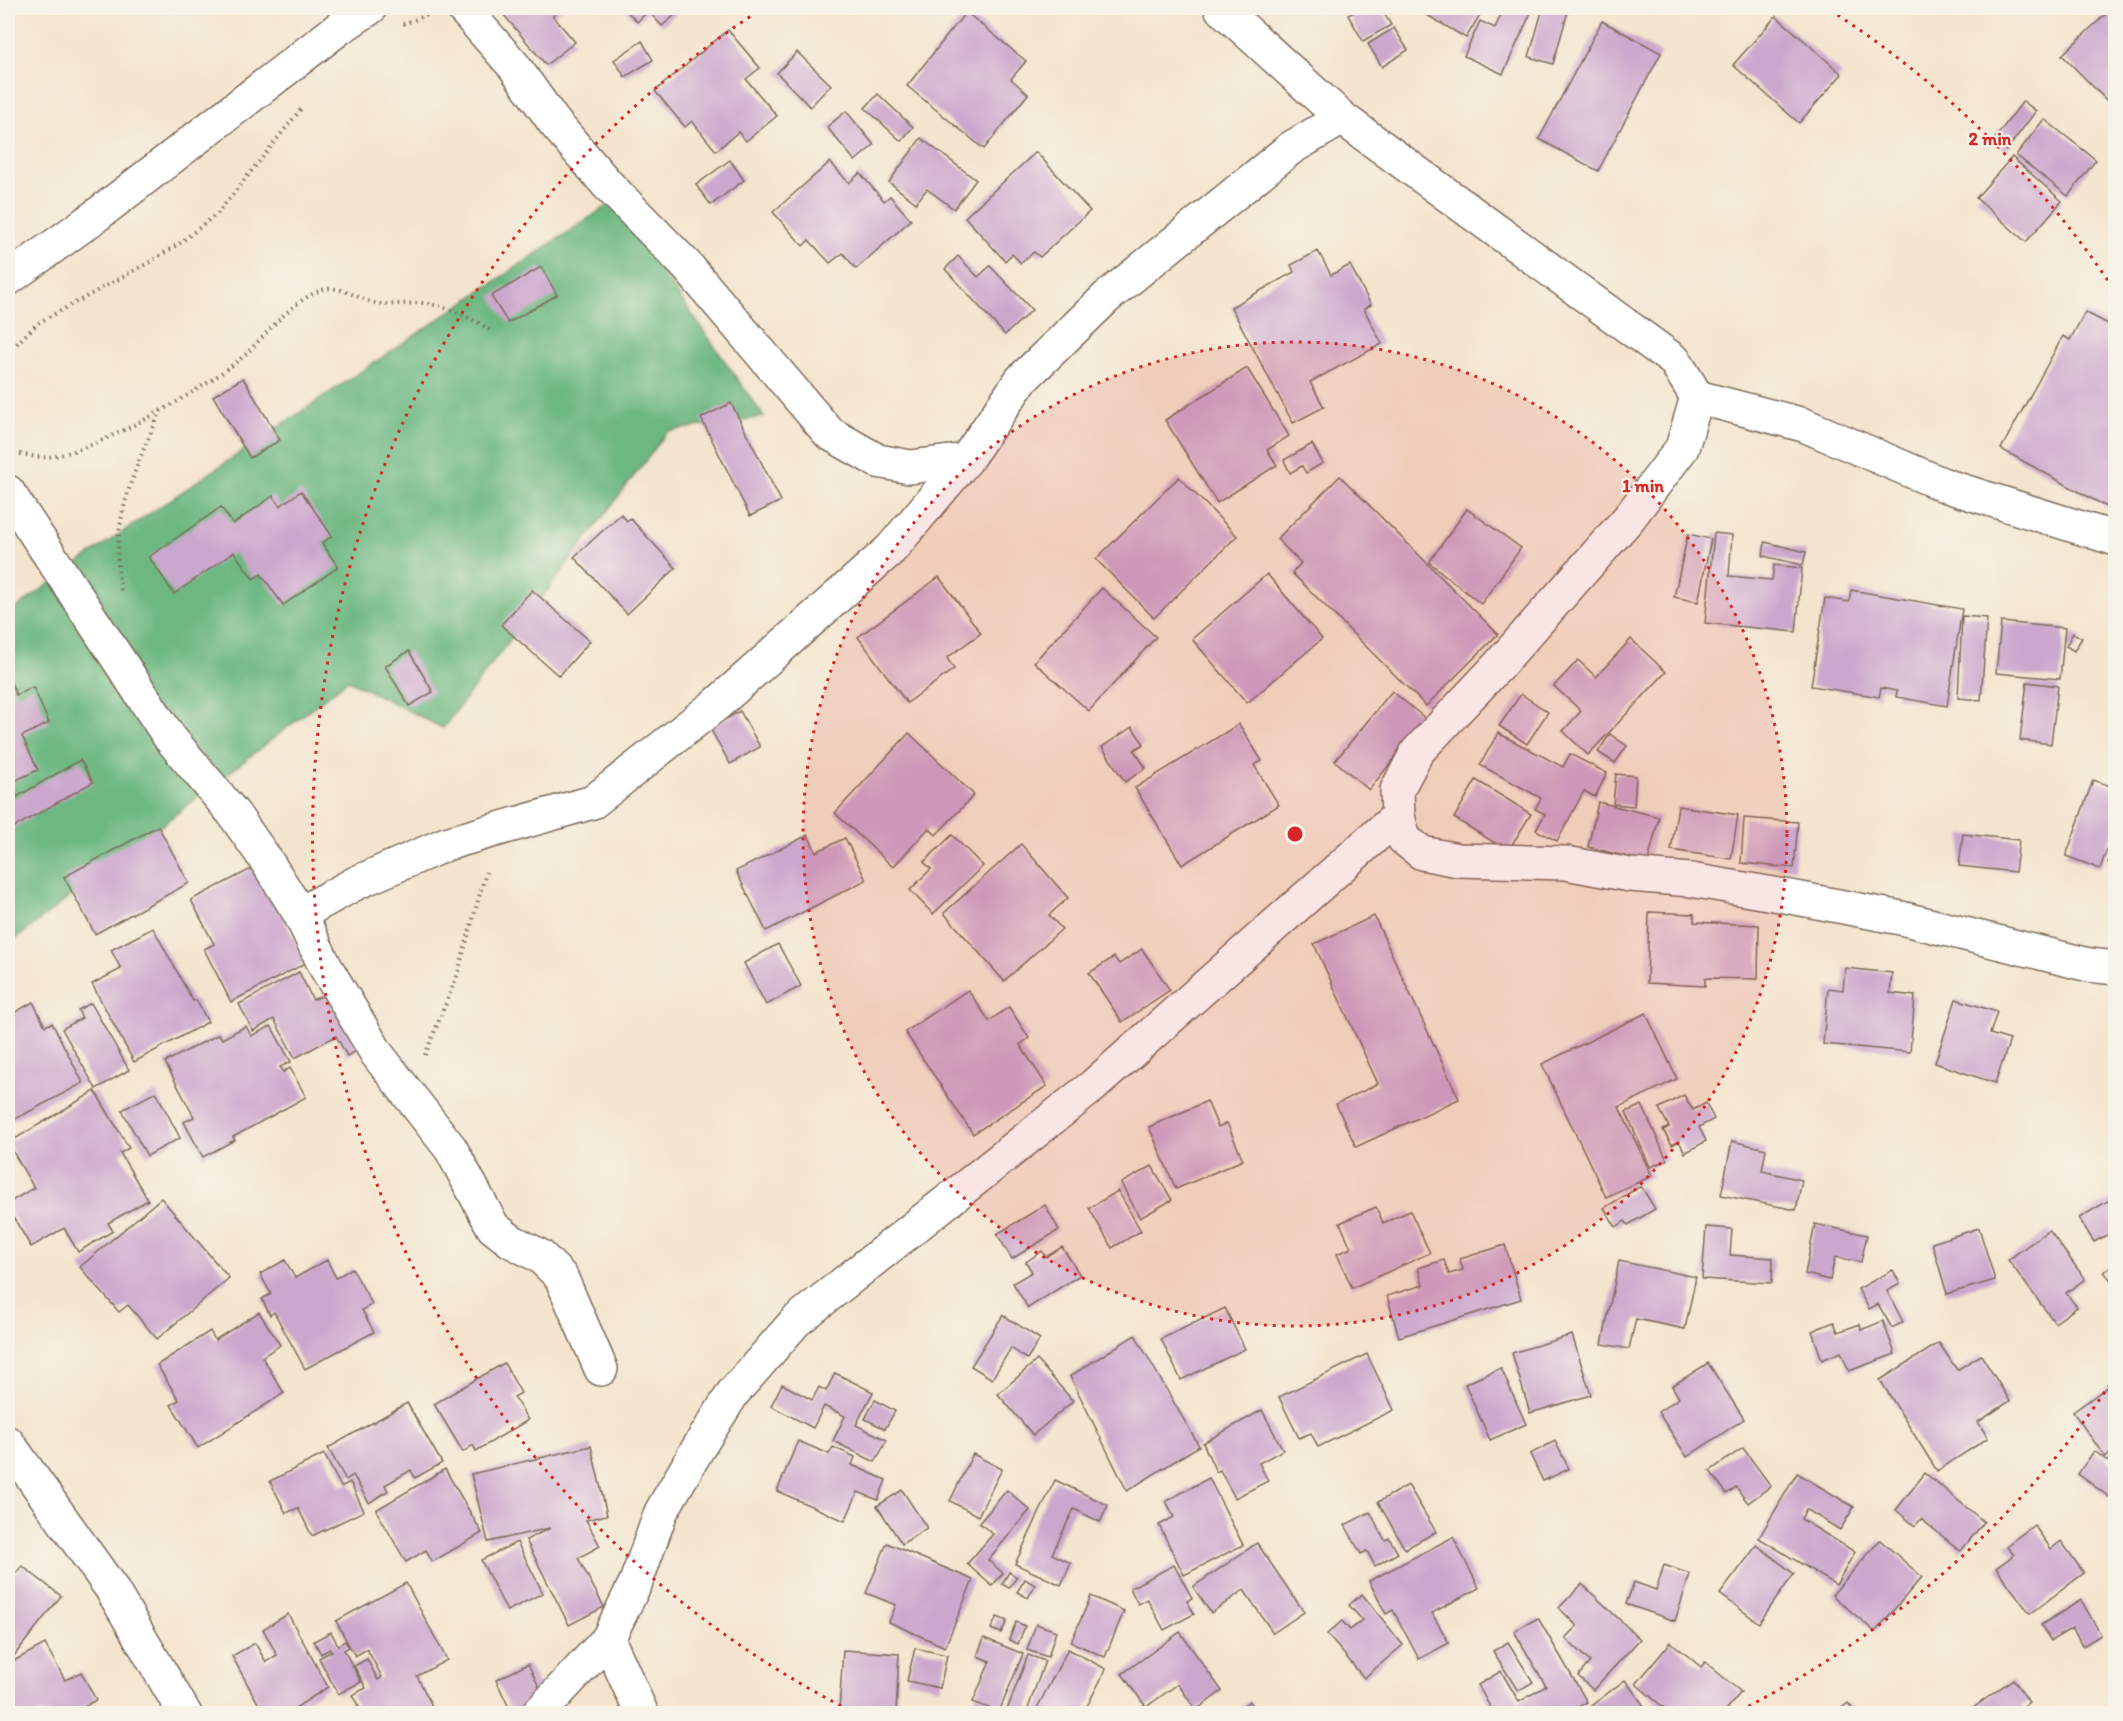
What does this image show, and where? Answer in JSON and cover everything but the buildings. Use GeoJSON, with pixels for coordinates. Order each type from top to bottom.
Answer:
{"type":"FeatureCollection","features":[{"type":"Feature","properties":{"kind":"street"},"geometry":{"type":"LineString","coordinates":[[8,279],[93,218],[338,29],[370,8]]}},
{"type":"Feature","properties":{"kind":"street"},"geometry":{"type":"LineString","coordinates":[[1221,8],[1342,118],[1675,361],[1697,397],[1804,425],[1944,485],[2115,539]]}},
{"type":"Feature","properties":{"kind":"street"},"geometry":{"type":"LineString","coordinates":[[449,10],[514,66],[554,122],[592,166],[687,266],[829,433],[878,462],[910,467],[966,460]]}},
{"type":"Feature","properties":{"kind":"street"},"geometry":{"type":"LineString","coordinates":[[300,914],[356,883],[446,844],[593,802],[718,703],[891,549],[966,460],[1021,380],[1107,297],[1291,148],[1342,118]]}},
{"type":"Feature","properties":{"kind":"street"},"geometry":{"type":"LineString","coordinates":[[1697,397],[1682,448],[1629,518],[1499,665],[1417,752],[1397,790],[1398,816],[1404,839],[1422,853],[1458,860],[1566,863],[1630,875],[1713,884],[1901,918],[2089,965],[2115,968]]}},
{"type":"Feature","properties":{"kind":"street"},"geometry":{"type":"LineString","coordinates":[[8,492],[170,738],[233,813],[300,914],[325,966],[377,1054],[451,1149],[493,1227],[511,1241],[540,1256],[561,1277],[601,1369]]}},
{"type":"Feature","properties":{"kind":"street"},"geometry":{"type":"LineString","coordinates":[[538,1713],[608,1639],[636,1582],[661,1512],[697,1450],[733,1393],[796,1321],[1093,1086],[1398,816]]}},
{"type":"Feature","properties":{"kind":"street"},"geometry":{"type":"LineString","coordinates":[[8,1443],[111,1588],[185,1713]]}},
{"type":"Feature","properties":{"kind":"street"},"geometry":{"type":"LineString","coordinates":[[608,1639],[642,1713]]}},
{"type":"Feature","properties":{"kind":"path"},"geometry":{"type":"LineString","coordinates":[[394,31],[449,10]]}},
{"type":"Feature","properties":{"kind":"path"},"geometry":{"type":"LineString","coordinates":[[8,352],[39,323],[148,263],[180,243],[218,213],[308,100]]}},
{"type":"Feature","properties":{"kind":"path"},"geometry":{"type":"LineString","coordinates":[[18,454],[48,457],[88,447],[161,410],[212,380],[248,352],[277,319],[322,290],[346,291],[379,304],[426,303],[478,321],[490,330]]}},
{"type":"Feature","properties":{"kind":"path"},"geometry":{"type":"LineString","coordinates":[[122,595],[118,546],[124,502],[136,463],[161,410]]}},
{"type":"Feature","properties":{"kind":"path"},"geometry":{"type":"LineString","coordinates":[[416,1104],[427,1048],[457,976],[479,901],[495,830]]}},
{"type":"Feature","properties":{"kind":"green space"},"geometry":{"type":"Polygon","coordinates":[[[613,202],[764,417],[668,431],[443,728],[348,680],[8,945],[8,614],[112,539],[613,202]]]}}]}
